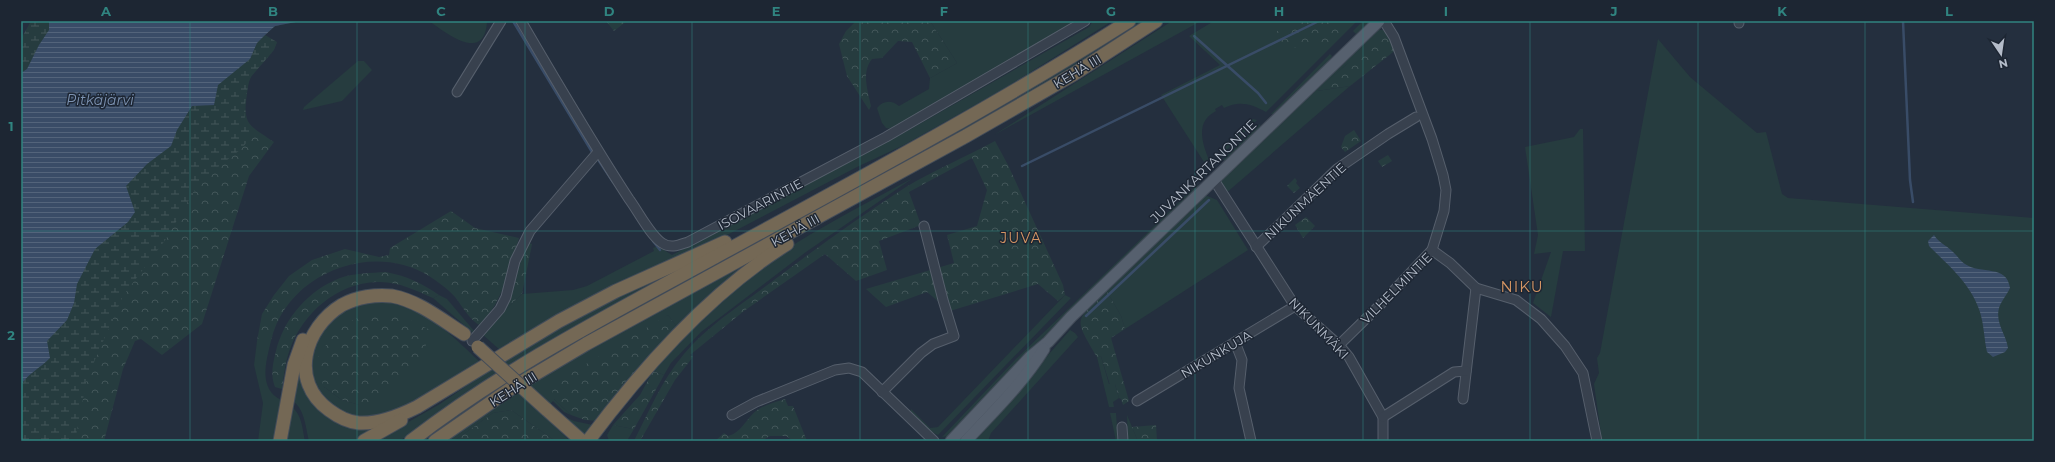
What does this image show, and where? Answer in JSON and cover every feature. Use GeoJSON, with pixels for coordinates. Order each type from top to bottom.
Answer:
{"type":"FeatureCollection","features":[{"type":"Feature","properties":{"kind":"highway","name":"KEHÄ III"},"geometry":{"type":"LineString","coordinates":[[411,441],[469,399],[536,356],[614,311],[957,125],[1058,66],[1129,21]]}},
{"type":"Feature","properties":{"kind":"highway","name":"KEHÄ III"},"geometry":{"type":"LineString","coordinates":[[435,441],[510,389],[586,344],[814,220],[1068,77],[1156,21]]}},
{"type":"Feature","properties":{"kind":"highway"},"geometry":{"type":"LineString","coordinates":[[471,341],[424,308],[408,300],[391,296],[371,296],[346,303],[327,316],[314,331],[307,348],[305,371],[310,390],[322,405],[337,416],[358,423],[377,422],[403,414],[447,391],[559,321],[616,291],[745,232],[782,220]]}},
{"type":"Feature","properties":{"kind":"highway"},"geometry":{"type":"LineString","coordinates":[[588,441],[655,361],[707,305],[755,265],[798,237],[814,220]]}},
{"type":"Feature","properties":{"kind":"highway"},"geometry":{"type":"LineString","coordinates":[[280,441],[294,365],[301,344],[310,326],[334,305],[356,294],[378,291],[407,295],[426,304],[471,341],[582,441]]}},
{"type":"Feature","properties":{"kind":"highway"},"geometry":{"type":"LineString","coordinates":[[364,441],[405,418],[417,407]]}},
{"type":"Feature","properties":{"kind":"main road","name":"JUVANKARTANONTIE"},"geometry":{"type":"LineString","coordinates":[[951,441],[1030,357],[1048,342],[1071,317],[1379,21]]}},
{"type":"Feature","properties":{"kind":"main road","name":"JUVANKARTANONTIE"},"geometry":{"type":"LineString","coordinates":[[966,441],[1035,363],[1048,342]]}},
{"type":"Feature","properties":{"kind":"street"},"geometry":{"type":"LineString","coordinates":[[457,92],[501,21]]}},
{"type":"Feature","properties":{"kind":"street","name":"ISOVAARINTIE"},"geometry":{"type":"LineString","coordinates":[[521,21],[598,152],[648,226],[661,242],[668,246],[676,246],[688,242],[886,137],[1084,21]]}},
{"type":"Feature","properties":{"kind":"street"},"geometry":{"type":"LineString","coordinates":[[1384,21],[1394,37],[1419,115],[1443,175],[1446,190],[1444,211],[1432,250]]}},
{"type":"Feature","properties":{"kind":"street","name":"NIKUNMÄENTIE"},"geometry":{"type":"LineString","coordinates":[[1256,247],[1337,169],[1419,115]]}},
{"type":"Feature","properties":{"kind":"street"},"geometry":{"type":"LineString","coordinates":[[471,341],[500,309],[506,297],[515,262],[530,231],[598,152]]}},
{"type":"Feature","properties":{"kind":"street","name":"NIKUNMÄKI"},"geometry":{"type":"LineString","coordinates":[[1214,180],[1295,306],[1339,345],[1349,357],[1383,417],[1383,441]]}},
{"type":"Feature","properties":{"kind":"street"},"geometry":{"type":"LineString","coordinates":[[882,392],[921,352],[933,344],[954,336],[924,226]]}},
{"type":"Feature","properties":{"kind":"street","name":"VILHELMINTIE"},"geometry":{"type":"LineString","coordinates":[[1339,345],[1380,305],[1432,250],[1450,263],[1476,288],[1516,300],[1541,319],[1565,346],[1583,373],[1597,441]]}},
{"type":"Feature","properties":{"kind":"street"},"geometry":{"type":"LineString","coordinates":[[1463,399],[1476,288]]}},
{"type":"Feature","properties":{"kind":"street","name":"NIKUNKUJA"},"geometry":{"type":"LineString","coordinates":[[1136,401],[1295,306]]}},
{"type":"Feature","properties":{"kind":"street"},"geometry":{"type":"LineString","coordinates":[[1235,342],[1242,360],[1239,388],[1251,441]]}},
{"type":"Feature","properties":{"kind":"street"},"geometry":{"type":"LineString","coordinates":[[732,415],[756,402],[841,369],[849,368],[862,372],[934,441]]}},
{"type":"Feature","properties":{"kind":"street"},"geometry":{"type":"LineString","coordinates":[[1383,417],[1454,372],[1466,371]]}},
{"type":"Feature","properties":{"kind":"street"},"geometry":{"type":"LineString","coordinates":[[1122,427],[1123,441]]}},
{"type":"Feature","properties":{"kind":"green space","name":"Pitkäjärvi"},"geometry":{"type":"Polygon","coordinates":[[[31,21],[301,21],[275,26],[265,35],[277,42],[274,50],[249,79],[244,111],[245,119],[251,126],[249,140],[240,150],[200,181],[166,239],[123,296],[87,378],[75,441],[21,441],[21,39],[31,21]]]}},
{"type":"Feature","properties":{"kind":"green space"},"geometry":{"type":"Polygon","coordinates":[[[429,21],[487,21],[485,34],[479,41],[472,43],[454,38],[429,21]]]}},
{"type":"Feature","properties":{"kind":"green space"},"geometry":{"type":"Polygon","coordinates":[[[606,21],[627,21],[614,31],[606,21]]]}},
{"type":"Feature","properties":{"kind":"green space"},"geometry":{"type":"Polygon","coordinates":[[[856,21],[930,21],[957,63],[930,78],[912,42],[898,41],[882,58],[872,59],[869,64],[866,82],[871,106],[869,110],[847,76],[839,44],[846,31],[856,21]]]}},
{"type":"Feature","properties":{"kind":"green space"},"geometry":{"type":"Polygon","coordinates":[[[930,21],[1078,21],[892,129],[886,128],[882,123],[877,108],[879,105],[885,102],[891,102],[899,106],[929,89],[930,78],[957,63],[930,21]]]}},
{"type":"Feature","properties":{"kind":"green space"},"geometry":{"type":"Polygon","coordinates":[[[1093,21],[1112,21],[1002,90],[904,145],[859,166],[731,233],[559,314],[500,350],[483,335],[501,314],[522,294],[573,290],[587,286],[654,251],[653,248],[658,246],[672,255],[909,130],[1089,27],[1093,21]]]}},
{"type":"Feature","properties":{"kind":"green space"},"geometry":{"type":"Polygon","coordinates":[[[1140,21],[1145,21],[1042,87],[427,441],[420,441],[482,396],[591,331],[989,113],[1140,21]]]}},
{"type":"Feature","properties":{"kind":"green space"},"geometry":{"type":"Polygon","coordinates":[[[1172,21],[1201,21],[994,135],[1172,21]]]}},
{"type":"Feature","properties":{"kind":"green space"},"geometry":{"type":"Polygon","coordinates":[[[1214,21],[1357,21],[1266,112],[1251,105],[1245,104],[1235,104],[1224,108],[1222,105],[1215,109],[1216,111],[1209,116],[1203,127],[1202,133],[1204,146],[1209,160],[1204,162],[1161,95],[1220,65],[1189,36],[1214,21]]]}},
{"type":"Feature","properties":{"kind":"green space"},"geometry":{"type":"Polygon","coordinates":[[[1290,21],[1339,21],[1342,29],[1329,43],[1308,48],[1293,47],[1280,41],[1276,35],[1277,31],[1292,28],[1290,21]]]}},
{"type":"Feature","properties":{"kind":"green space"},"geometry":{"type":"Polygon","coordinates":[[[1363,21],[1373,21],[1356,34],[1353,31],[1363,21]]]}},
{"type":"Feature","properties":{"kind":"green space"},"geometry":{"type":"Polygon","coordinates":[[[1377,30],[1383,30],[1390,36],[1346,65],[1317,91],[1350,86],[1225,194],[1220,186],[1220,181],[1377,30]]]}},
{"type":"Feature","properties":{"kind":"green space"},"geometry":{"type":"Polygon","coordinates":[[[1382,34],[1390,36],[1397,49],[1350,86],[1316,91],[1382,34]]]}},
{"type":"Feature","properties":{"kind":"green space"},"geometry":{"type":"Polygon","coordinates":[[[1658,39],[1690,77],[1757,133],[1766,132],[1782,194],[1788,198],[2034,218],[2034,441],[1602,441],[1594,384],[1599,373],[1597,358],[1600,353],[1658,39]]]}},
{"type":"Feature","properties":{"kind":"green space"},"geometry":{"type":"Polygon","coordinates":[[[277,42],[270,54],[251,76],[248,85],[246,105],[247,119],[250,124],[274,142],[249,176],[202,324],[162,355],[141,339],[135,341],[123,369],[104,441],[21,441],[21,386],[47,341],[277,42]]]}},
{"type":"Feature","properties":{"kind":"green space"},"geometry":{"type":"Polygon","coordinates":[[[1330,54],[1332,56],[1325,68],[1276,114],[1271,114],[1330,54]]]}},
{"type":"Feature","properties":{"kind":"green space"},"geometry":{"type":"Polygon","coordinates":[[[358,61],[364,61],[372,70],[342,101],[303,110],[304,107],[358,61]]]}},
{"type":"Feature","properties":{"kind":"green space"},"geometry":{"type":"Polygon","coordinates":[[[1253,119],[1257,120],[1220,156],[1221,150],[1253,119]]]}},
{"type":"Feature","properties":{"kind":"green space"},"geometry":{"type":"Polygon","coordinates":[[[1260,124],[1261,128],[1226,161],[1223,160],[1260,124]]]}},
{"type":"Feature","properties":{"kind":"green space"},"geometry":{"type":"Polygon","coordinates":[[[1580,129],[1583,129],[1585,251],[1563,251],[1551,317],[1533,303],[1551,252],[1534,254],[1538,235],[1525,147],[1574,137],[1580,129]]]}},
{"type":"Feature","properties":{"kind":"green space"},"geometry":{"type":"Polygon","coordinates":[[[1354,130],[1361,141],[1345,152],[1341,147],[1345,136],[1354,130]]]}},
{"type":"Feature","properties":{"kind":"green space"},"geometry":{"type":"Polygon","coordinates":[[[995,141],[1008,165],[1063,285],[1065,295],[1058,301],[1038,284],[950,311],[927,292],[886,307],[866,289],[954,263],[947,235],[977,226],[987,190],[972,158],[909,192],[921,225],[879,241],[887,270],[856,281],[825,254],[744,311],[690,355],[693,357],[675,380],[640,441],[634,441],[656,396],[669,374],[684,354],[703,334],[820,246],[888,198],[928,175],[995,141]]]}},
{"type":"Feature","properties":{"kind":"green space"},"geometry":{"type":"Polygon","coordinates":[[[1388,155],[1392,161],[1382,167],[1378,161],[1388,155]]]}},
{"type":"Feature","properties":{"kind":"green space"},"geometry":{"type":"Polygon","coordinates":[[[913,178],[806,252],[701,332],[671,363],[664,375],[653,371],[713,306],[735,286],[759,268],[808,236],[913,178]]]}},
{"type":"Feature","properties":{"kind":"green space"},"geometry":{"type":"Polygon","coordinates":[[[1295,178],[1297,181],[1296,183],[1300,188],[1294,193],[1287,186],[1295,178]]]}},
{"type":"Feature","properties":{"kind":"green space"},"geometry":{"type":"Polygon","coordinates":[[[1197,185],[1200,188],[948,436],[942,437],[1015,360],[1197,185]]]}},
{"type":"Feature","properties":{"kind":"green space"},"geometry":{"type":"Polygon","coordinates":[[[1205,195],[1217,200],[1248,250],[1125,329],[1121,316],[1106,290],[1205,195]]]}},
{"type":"Feature","properties":{"kind":"green space"},"geometry":{"type":"Polygon","coordinates":[[[451,211],[475,228],[519,238],[505,285],[495,305],[481,326],[470,317],[452,294],[429,276],[406,266],[382,262],[357,263],[334,270],[312,281],[294,298],[280,317],[271,341],[257,341],[262,314],[274,295],[289,276],[312,260],[345,249],[379,257],[389,255],[390,248],[451,211]]]}},
{"type":"Feature","properties":{"kind":"green space"},"geometry":{"type":"Polygon","coordinates":[[[1306,217],[1315,226],[1303,238],[1295,225],[1306,217]]]}},
{"type":"Feature","properties":{"kind":"green space"},"geometry":{"type":"Polygon","coordinates":[[[527,242],[532,244],[522,294],[501,314],[527,242]]]}},
{"type":"Feature","properties":{"kind":"green space"},"geometry":{"type":"Polygon","coordinates":[[[750,263],[679,330],[668,315],[554,399],[571,415],[564,412],[553,401],[542,414],[570,441],[555,441],[511,410],[493,413],[454,441],[445,441],[518,392],[615,333],[750,263]]]}},
{"type":"Feature","properties":{"kind":"green space"},"geometry":{"type":"Polygon","coordinates":[[[690,264],[531,352],[439,412],[400,441],[375,441],[440,404],[513,354],[589,310],[690,264]]]}},
{"type":"Feature","properties":{"kind":"green space"},"geometry":{"type":"Polygon","coordinates":[[[386,272],[414,280],[439,295],[433,298],[413,289],[384,282],[362,284],[335,294],[323,302],[303,323],[288,354],[282,389],[275,387],[272,374],[276,351],[285,327],[299,307],[318,290],[340,278],[357,274],[386,272]]]}},
{"type":"Feature","properties":{"kind":"green space"},"geometry":{"type":"Polygon","coordinates":[[[1106,290],[1121,316],[1125,329],[1111,338],[1129,401],[1123,405],[1121,399],[1119,398],[1115,384],[1110,385],[1101,356],[1097,357],[1081,327],[1083,315],[1106,290]]]}},
{"type":"Feature","properties":{"kind":"green space"},"geometry":{"type":"Polygon","coordinates":[[[439,295],[447,299],[475,332],[472,332],[433,298],[439,295]]]}},
{"type":"Feature","properties":{"kind":"green space"},"geometry":{"type":"Polygon","coordinates":[[[1065,295],[1071,298],[938,435],[928,430],[910,414],[911,409],[930,428],[938,427],[1065,295]]]}},
{"type":"Feature","properties":{"kind":"green space"},"geometry":{"type":"Polygon","coordinates":[[[383,301],[413,310],[425,316],[458,341],[480,362],[407,406],[372,418],[347,416],[325,403],[309,374],[312,345],[319,333],[339,314],[368,302],[383,301]],[[323,386],[342,400],[360,405],[323,386]]]}},
{"type":"Feature","properties":{"kind":"green space"},"geometry":{"type":"Polygon","coordinates":[[[369,313],[398,314],[430,330],[423,356],[379,400],[360,405],[342,400],[323,386],[318,357],[338,327],[369,313]]]}},
{"type":"Feature","properties":{"kind":"green space"},"geometry":{"type":"Polygon","coordinates":[[[668,315],[679,330],[599,421],[585,420],[571,415],[554,399],[551,385],[668,315]]]}},
{"type":"Feature","properties":{"kind":"green space"},"geometry":{"type":"Polygon","coordinates":[[[1070,330],[1078,337],[991,433],[988,441],[973,441],[1070,330]]]}},
{"type":"Feature","properties":{"kind":"green space"},"geometry":{"type":"Polygon","coordinates":[[[257,341],[271,341],[267,357],[266,382],[274,395],[281,400],[275,441],[258,441],[263,403],[254,365],[257,341]]]}},
{"type":"Feature","properties":{"kind":"green space"},"geometry":{"type":"Polygon","coordinates":[[[1101,356],[1109,384],[1115,384],[1119,398],[1113,402],[1114,407],[1109,407],[1097,357],[1101,356]]]}},
{"type":"Feature","properties":{"kind":"green space"},"geometry":{"type":"Polygon","coordinates":[[[298,369],[300,380],[309,399],[322,414],[340,424],[351,427],[382,426],[354,441],[309,441],[302,412],[290,399],[298,369]]]}},
{"type":"Feature","properties":{"kind":"green space"},"geometry":{"type":"Polygon","coordinates":[[[653,371],[664,375],[634,429],[613,425],[640,395],[653,371]]]}},
{"type":"Feature","properties":{"kind":"green space"},"geometry":{"type":"Polygon","coordinates":[[[785,399],[788,406],[793,406],[807,441],[793,441],[786,436],[770,436],[761,441],[715,441],[724,433],[728,436],[736,432],[752,414],[762,407],[785,399]]]}},
{"type":"Feature","properties":{"kind":"green space"},"geometry":{"type":"Polygon","coordinates":[[[289,405],[297,412],[299,416],[305,441],[284,441],[289,405]]]}},
{"type":"Feature","properties":{"kind":"green space"},"geometry":{"type":"Polygon","coordinates":[[[511,410],[555,441],[454,441],[493,413],[511,410]]]}},
{"type":"Feature","properties":{"kind":"green space"},"geometry":{"type":"Polygon","coordinates":[[[1110,413],[1116,413],[1118,441],[1116,441],[1110,413]]]}},
{"type":"Feature","properties":{"kind":"green space"},"geometry":{"type":"Polygon","coordinates":[[[561,415],[574,421],[593,425],[590,431],[584,434],[561,415]]]}},
{"type":"Feature","properties":{"kind":"green space"},"geometry":{"type":"Polygon","coordinates":[[[1127,415],[1138,441],[1128,441],[1127,415]]]}},
{"type":"Feature","properties":{"kind":"green space"},"geometry":{"type":"Polygon","coordinates":[[[613,425],[634,429],[627,441],[609,441],[607,435],[613,425]]]}},
{"type":"Feature","properties":{"kind":"green space"},"geometry":{"type":"Polygon","coordinates":[[[1156,425],[1157,441],[1138,441],[1132,427],[1156,425]]]}},
{"type":"Feature","properties":{"kind":"water","name":"Pitkäjärvi"},"geometry":{"type":"Polygon","coordinates":[[[49,21],[301,21],[275,26],[265,35],[257,43],[250,59],[218,85],[214,105],[192,106],[177,130],[171,146],[147,164],[126,186],[135,212],[128,222],[95,249],[77,284],[74,303],[67,320],[47,341],[50,358],[26,378],[21,386],[21,73],[27,69],[39,45],[49,30],[49,21]]]}},
{"type":"Feature","properties":{"kind":"water"},"geometry":{"type":"Polygon","coordinates":[[[1934,235],[1965,264],[1978,269],[1999,273],[2008,281],[2010,288],[2000,305],[1998,313],[1998,319],[2008,348],[2005,352],[1993,357],[1987,352],[1980,312],[1976,302],[1959,276],[1929,246],[1928,241],[1934,235]]]}},
{"type":"Feature","properties":{"kind":"waterway"},"geometry":{"type":"LineString","coordinates":[[513,21],[592,152]]}},
{"type":"Feature","properties":{"kind":"waterway"},"geometry":{"type":"LineString","coordinates":[[1022,166],[1319,21]]}},
{"type":"Feature","properties":{"kind":"waterway"},"geometry":{"type":"LineString","coordinates":[[1903,21],[1910,180],[1913,202]]}},
{"type":"Feature","properties":{"kind":"waterway"},"geometry":{"type":"LineString","coordinates":[[1194,36],[1258,93],[1266,103]]}},
{"type":"Feature","properties":{"kind":"waterway"},"geometry":{"type":"LineString","coordinates":[[599,161],[613,182]]}},
{"type":"Feature","properties":{"kind":"waterway"},"geometry":{"type":"LineString","coordinates":[[1086,316],[1209,200]]}},
{"type":"Feature","properties":{"kind":"waterway"},"geometry":{"type":"LineString","coordinates":[[653,241],[660,250]]}},
{"type":"Feature","properties":{"kind":"district","name":"JUVA"},"geometry":{"type":"Point","coordinates":[1021,238]}},
{"type":"Feature","properties":{"kind":"district","name":"NIKU"},"geometry":{"type":"Point","coordinates":[1522,286]}}]}
